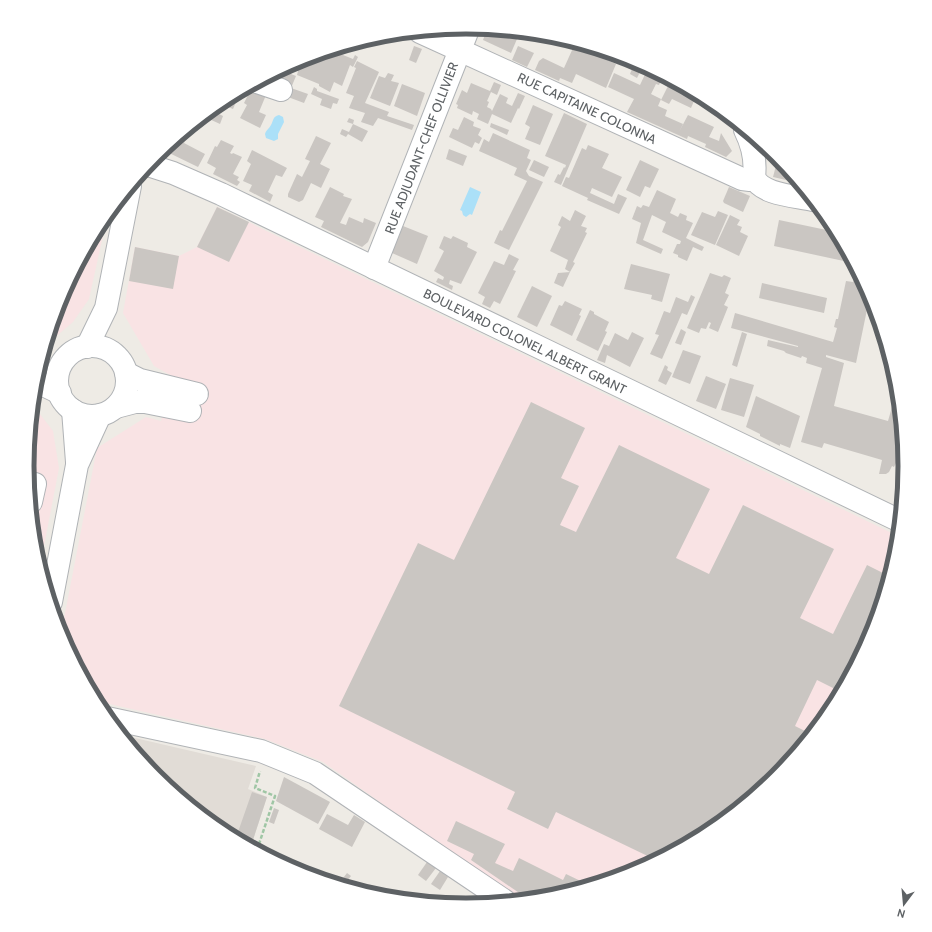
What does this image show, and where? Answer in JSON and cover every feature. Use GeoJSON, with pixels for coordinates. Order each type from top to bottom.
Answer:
{"type":"FeatureCollection","features":[{"type":"Feature","properties":{"kind":"street","name":"RUE ADJUDANT-CHEF OLLIVIER"},"geometry":{"type":"LineString","coordinates":[[374,268],[466,34]]}},
{"type":"Feature","properties":{"kind":"street","name":"RUE CAPITAINE COLONNA"},"geometry":{"type":"LineString","coordinates":[[429,36],[742,179],[750,180],[754,177]]}},
{"type":"Feature","properties":{"kind":"street"},"geometry":{"type":"LineString","coordinates":[[264,84],[281,90]]}},
{"type":"Feature","properties":{"kind":"street"},"geometry":{"type":"LineString","coordinates":[[749,139],[752,147],[755,172],[754,177],[759,185],[766,190],[805,198]]}},
{"type":"Feature","properties":{"kind":"street","name":"BOULEVARD COLONEL ALBERT GRANT"},"geometry":{"type":"LineString","coordinates":[[155,167],[197,183],[894,518]]}},
{"type":"Feature","properties":{"kind":"street"},"geometry":{"type":"LineString","coordinates":[[87,347],[106,308],[128,197]]}},
{"type":"Feature","properties":{"kind":"street"},"geometry":{"type":"LineString","coordinates":[[53,591],[77,465],[108,411],[123,397],[127,385],[106,308]]}},
{"type":"Feature","properties":{"kind":"street"},"geometry":{"type":"LineString","coordinates":[[41,386],[66,401],[81,414],[90,416],[135,402],[194,402],[140,380],[102,348],[87,347],[72,353],[62,364],[58,378],[66,401],[77,465]]}},
{"type":"Feature","properties":{"kind":"street"},"geometry":{"type":"LineString","coordinates":[[46,368],[62,364]]}},
{"type":"Feature","properties":{"kind":"street"},"geometry":{"type":"LineString","coordinates":[[117,720],[261,752],[315,773],[498,897]]}},
{"type":"Feature","properties":{"kind":"path"},"geometry":{"type":"LineString","coordinates":[[255,788],[275,796],[259,845]]}},
{"type":"Feature","properties":{"kind":"shaded area"},"geometry":{"type":"Polygon","coordinates":[[[217,207],[892,533],[883,578],[865,631],[840,682],[809,729],[791,751],[751,791],[729,809],[682,840],[631,865],[605,875],[550,890],[512,895],[323,762],[265,739],[105,703],[79,657],[63,622],[97,448],[146,417],[161,421],[172,376],[154,366],[123,313],[135,247],[179,256],[197,247],[217,207]]]}},
{"type":"Feature","properties":{"kind":"shaded area"},"geometry":{"type":"Polygon","coordinates":[[[104,231],[89,299],[73,322],[54,339],[67,301],[79,275],[104,231]]]}},
{"type":"Feature","properties":{"kind":"shaded area"},"geometry":{"type":"Polygon","coordinates":[[[38,411],[53,431],[59,468],[43,553],[35,494],[34,466],[38,411]]]}},
{"type":"Feature","properties":{"kind":"shaded area"},"geometry":{"type":"Polygon","coordinates":[[[129,737],[256,766],[248,789],[267,797],[253,841],[203,809],[181,791],[141,751],[129,737]]]}},
{"type":"Feature","properties":{"kind":"water"},"geometry":{"type":"Polygon","coordinates":[[[279,115],[283,117],[284,122],[278,134],[278,139],[274,141],[266,138],[265,134],[274,118],[279,115]]]}},
{"type":"Feature","properties":{"kind":"water"},"geometry":{"type":"Polygon","coordinates":[[[470,187],[481,192],[472,215],[470,214],[466,217],[460,210],[470,187]]]}},
{"type":"Feature","properties":{"kind":"building"},"geometry":{"type":"Polygon","coordinates":[[[485,35],[518,38],[511,53],[483,40],[485,35]]]}},
{"type":"Feature","properties":{"kind":"building"},"geometry":{"type":"Polygon","coordinates":[[[414,46],[422,49],[416,63],[409,60],[414,46]]]}},
{"type":"Feature","properties":{"kind":"building"},"geometry":{"type":"Polygon","coordinates":[[[518,46],[534,53],[527,67],[512,60],[518,46]]]}},
{"type":"Feature","properties":{"kind":"building"},"geometry":{"type":"Polygon","coordinates":[[[573,48],[596,54],[616,64],[606,88],[576,74],[572,83],[560,78],[559,81],[535,70],[539,61],[543,58],[564,68],[573,48]]]}},
{"type":"Feature","properties":{"kind":"building"},"geometry":{"type":"Polygon","coordinates":[[[339,53],[353,59],[355,55],[358,57],[353,67],[350,65],[342,86],[334,82],[330,92],[319,86],[319,84],[297,75],[298,71],[294,70],[339,53]]]}},
{"type":"Feature","properties":{"kind":"building"},"geometry":{"type":"Polygon","coordinates":[[[357,61],[379,72],[365,103],[389,112],[387,116],[414,125],[412,130],[378,118],[373,126],[361,122],[365,113],[349,108],[354,96],[346,93],[356,68],[354,67],[357,61]]]}},
{"type":"Feature","properties":{"kind":"building"},"geometry":{"type":"Polygon","coordinates":[[[632,68],[640,71],[637,78],[630,74],[632,68]]]}},
{"type":"Feature","properties":{"kind":"building"},"geometry":{"type":"Polygon","coordinates":[[[288,73],[296,76],[291,88],[272,84],[274,79],[288,73]]]}},
{"type":"Feature","properties":{"kind":"building"},"geometry":{"type":"Polygon","coordinates":[[[388,73],[394,75],[391,81],[399,83],[390,106],[370,98],[379,76],[385,78],[388,73]]]}},
{"type":"Feature","properties":{"kind":"building"},"geometry":{"type":"Polygon","coordinates":[[[614,73],[640,85],[645,74],[661,81],[659,85],[656,84],[651,94],[661,99],[658,106],[667,110],[665,116],[683,124],[679,132],[688,115],[714,127],[709,137],[719,141],[721,133],[732,151],[726,157],[705,147],[706,144],[688,136],[687,139],[627,112],[634,99],[608,87],[614,73]]]}},
{"type":"Feature","properties":{"kind":"building"},"geometry":{"type":"Polygon","coordinates":[[[494,82],[501,85],[497,95],[491,92],[487,101],[489,102],[487,107],[492,111],[500,94],[508,98],[506,103],[512,106],[518,93],[525,96],[511,123],[492,114],[488,124],[477,119],[479,114],[473,111],[472,115],[457,108],[458,105],[456,104],[462,90],[467,93],[471,83],[490,91],[494,82]]]}},
{"type":"Feature","properties":{"kind":"building"},"geometry":{"type":"Polygon","coordinates":[[[402,84],[425,93],[417,116],[394,106],[402,84]]]}},
{"type":"Feature","properties":{"kind":"building"},"geometry":{"type":"Polygon","coordinates":[[[669,85],[695,100],[691,108],[672,99],[669,104],[661,100],[669,85]]]}},
{"type":"Feature","properties":{"kind":"building"},"geometry":{"type":"Polygon","coordinates":[[[314,87],[317,91],[339,99],[337,104],[333,103],[331,109],[320,105],[322,99],[311,94],[314,87]]]}},
{"type":"Feature","properties":{"kind":"building"},"geometry":{"type":"Polygon","coordinates":[[[291,88],[308,94],[304,103],[288,97],[291,88]]]}},
{"type":"Feature","properties":{"kind":"building"},"geometry":{"type":"Polygon","coordinates":[[[254,90],[266,95],[259,112],[266,115],[260,128],[240,118],[247,105],[244,103],[249,92],[254,90]]]}},
{"type":"Feature","properties":{"kind":"building"},"geometry":{"type":"Polygon","coordinates":[[[235,101],[236,102],[233,109],[228,107],[235,101]]]}},
{"type":"Feature","properties":{"kind":"building"},"geometry":{"type":"Polygon","coordinates":[[[533,105],[553,114],[540,145],[525,139],[530,127],[525,124],[533,105]]]}},
{"type":"Feature","properties":{"kind":"building"},"geometry":{"type":"Polygon","coordinates":[[[221,111],[219,114],[223,116],[220,124],[209,119],[221,111]]]}},
{"type":"Feature","properties":{"kind":"building"},"geometry":{"type":"Polygon","coordinates":[[[564,113],[587,124],[561,185],[554,182],[558,174],[560,175],[566,165],[545,156],[564,113]]]}},
{"type":"Feature","properties":{"kind":"building"},"geometry":{"type":"Polygon","coordinates":[[[464,117],[474,122],[473,126],[481,129],[478,135],[482,138],[479,144],[475,142],[472,148],[449,137],[453,128],[458,130],[464,117]]]}},
{"type":"Feature","properties":{"kind":"building"},"geometry":{"type":"Polygon","coordinates":[[[349,118],[354,120],[353,124],[347,122],[349,118]]]}},
{"type":"Feature","properties":{"kind":"building"},"geometry":{"type":"Polygon","coordinates":[[[491,123],[509,130],[507,135],[490,127],[491,123]]]}},
{"type":"Feature","properties":{"kind":"building"},"geometry":{"type":"Polygon","coordinates":[[[353,124],[368,131],[362,142],[348,134],[346,137],[340,134],[342,129],[349,132],[353,124]]]}},
{"type":"Feature","properties":{"kind":"building"},"geometry":{"type":"Polygon","coordinates":[[[493,133],[530,150],[527,158],[531,160],[526,171],[529,176],[543,182],[509,250],[494,243],[500,230],[502,231],[527,181],[514,175],[517,168],[479,151],[484,139],[489,142],[493,133]]]}},
{"type":"Feature","properties":{"kind":"building"},"geometry":{"type":"Polygon","coordinates":[[[187,136],[184,143],[205,154],[198,167],[169,153],[187,136]]]}},
{"type":"Feature","properties":{"kind":"building"},"geometry":{"type":"Polygon","coordinates":[[[316,136],[331,143],[320,164],[330,169],[321,188],[311,183],[303,200],[299,202],[288,197],[288,194],[297,174],[302,177],[310,161],[305,159],[316,136]]]}},
{"type":"Feature","properties":{"kind":"building"},"geometry":{"type":"Polygon","coordinates":[[[221,140],[234,146],[230,153],[242,157],[233,174],[239,177],[237,180],[240,182],[237,186],[213,174],[216,168],[207,163],[215,146],[217,147],[221,140]]]}},
{"type":"Feature","properties":{"kind":"building"},"geometry":{"type":"Polygon","coordinates":[[[588,145],[609,154],[602,168],[622,177],[612,197],[592,188],[590,193],[614,204],[618,194],[627,198],[619,214],[587,200],[588,198],[562,186],[566,177],[569,178],[582,148],[586,150],[588,145]]]}},
{"type":"Feature","properties":{"kind":"building"},"geometry":{"type":"Polygon","coordinates":[[[449,149],[467,156],[463,166],[446,159],[449,149]]]}},
{"type":"Feature","properties":{"kind":"building"},"geometry":{"type":"Polygon","coordinates":[[[252,150],[287,168],[282,177],[276,175],[268,192],[273,195],[270,202],[249,191],[252,185],[243,181],[251,164],[247,161],[252,150]]]}},
{"type":"Feature","properties":{"kind":"building"},"geometry":{"type":"Polygon","coordinates":[[[534,160],[549,167],[544,177],[529,170],[534,160]]]}},
{"type":"Feature","properties":{"kind":"building"},"geometry":{"type":"Polygon","coordinates":[[[640,160],[659,169],[650,188],[645,186],[640,197],[626,190],[640,160]]]}},
{"type":"Feature","properties":{"kind":"building"},"geometry":{"type":"Polygon","coordinates":[[[776,166],[791,181],[773,177],[776,166]]]}},
{"type":"Feature","properties":{"kind":"building"},"geometry":{"type":"Polygon","coordinates":[[[330,187],[344,194],[343,196],[352,199],[340,223],[346,225],[349,217],[363,223],[364,218],[376,223],[368,242],[362,247],[321,227],[324,221],[315,217],[330,187]]]}},
{"type":"Feature","properties":{"kind":"building"},"geometry":{"type":"Polygon","coordinates":[[[729,187],[750,196],[743,212],[724,203],[723,201],[729,187]]]}},
{"type":"Feature","properties":{"kind":"building"},"geometry":{"type":"Polygon","coordinates":[[[657,190],[676,199],[670,213],[678,217],[680,213],[687,216],[686,220],[693,223],[686,238],[704,247],[702,251],[693,247],[687,261],[673,253],[677,244],[680,244],[681,241],[662,232],[666,222],[652,215],[643,240],[663,249],[661,254],[636,243],[641,223],[632,219],[637,206],[641,208],[643,205],[649,207],[657,190]]]}},
{"type":"Feature","properties":{"kind":"building"},"geometry":{"type":"Polygon","coordinates":[[[217,207],[249,222],[229,262],[197,247],[217,207]]]}},
{"type":"Feature","properties":{"kind":"building"},"geometry":{"type":"Polygon","coordinates":[[[575,210],[586,216],[581,226],[587,228],[585,232],[587,233],[573,262],[575,263],[570,272],[565,269],[568,260],[550,251],[561,227],[558,225],[562,216],[570,221],[575,210]]]}},
{"type":"Feature","properties":{"kind":"building"},"geometry":{"type":"Polygon","coordinates":[[[718,211],[728,215],[715,245],[691,235],[702,212],[715,217],[718,211]]]}},
{"type":"Feature","properties":{"kind":"building"},"geometry":{"type":"Polygon","coordinates":[[[730,215],[740,220],[737,225],[742,227],[740,232],[748,236],[739,256],[716,245],[730,215]]]}},
{"type":"Feature","properties":{"kind":"building"},"geometry":{"type":"Polygon","coordinates":[[[779,220],[828,230],[846,261],[774,246],[779,220]]]}},
{"type":"Feature","properties":{"kind":"building"},"geometry":{"type":"Polygon","coordinates":[[[403,226],[428,236],[417,264],[392,253],[403,226]]]}},
{"type":"Feature","properties":{"kind":"building"},"geometry":{"type":"Polygon","coordinates":[[[444,236],[451,239],[453,236],[468,243],[467,247],[477,252],[461,284],[450,280],[449,284],[453,286],[452,290],[436,282],[438,278],[443,280],[444,277],[434,271],[444,251],[439,248],[444,236]]]}},
{"type":"Feature","properties":{"kind":"building"},"geometry":{"type":"Polygon","coordinates":[[[135,247],[179,256],[173,289],[129,281],[135,247]]]}},
{"type":"Feature","properties":{"kind":"building"},"geometry":{"type":"Polygon","coordinates":[[[509,254],[519,259],[513,270],[516,271],[500,304],[494,301],[490,308],[482,304],[485,297],[478,293],[494,261],[504,265],[509,254]]]}},
{"type":"Feature","properties":{"kind":"building"},"geometry":{"type":"Polygon","coordinates":[[[631,264],[670,274],[662,302],[651,299],[652,295],[624,289],[631,264]]]}},
{"type":"Feature","properties":{"kind":"building"},"geometry":{"type":"Polygon","coordinates":[[[570,272],[563,287],[554,283],[558,273],[570,272]]]}},
{"type":"Feature","properties":{"kind":"building"},"geometry":{"type":"Polygon","coordinates":[[[710,273],[722,277],[724,275],[731,278],[725,293],[729,295],[724,305],[728,307],[718,332],[709,328],[711,323],[709,322],[706,329],[701,328],[699,333],[687,328],[710,273]]]}},
{"type":"Feature","properties":{"kind":"building"},"geometry":{"type":"Polygon","coordinates":[[[854,278],[867,307],[856,363],[826,355],[826,357],[844,363],[834,406],[888,421],[893,403],[898,464],[896,463],[894,467],[892,466],[886,474],[879,474],[882,460],[824,443],[822,448],[801,442],[822,368],[806,363],[807,358],[802,356],[801,358],[767,346],[768,340],[798,346],[731,328],[735,313],[833,342],[837,328],[834,327],[836,319],[838,319],[846,281],[853,282],[854,278]]]}},
{"type":"Feature","properties":{"kind":"building"},"geometry":{"type":"Polygon","coordinates":[[[762,283],[827,298],[824,313],[759,298],[762,283]]]}},
{"type":"Feature","properties":{"kind":"building"},"geometry":{"type":"Polygon","coordinates":[[[532,286],[552,296],[537,327],[517,317],[532,286]]]}},
{"type":"Feature","properties":{"kind":"building"},"geometry":{"type":"Polygon","coordinates":[[[691,295],[695,297],[687,315],[682,313],[662,359],[650,354],[659,335],[655,334],[664,311],[670,313],[676,297],[688,302],[691,295]]]}},
{"type":"Feature","properties":{"kind":"building"},"geometry":{"type":"Polygon","coordinates":[[[565,301],[582,309],[579,315],[581,316],[572,336],[550,325],[559,305],[562,306],[565,301]]]}},
{"type":"Feature","properties":{"kind":"building"},"geometry":{"type":"Polygon","coordinates":[[[590,310],[594,312],[594,314],[609,322],[605,331],[607,332],[598,351],[576,340],[590,310]]]}},
{"type":"Feature","properties":{"kind":"building"},"geometry":{"type":"Polygon","coordinates":[[[681,329],[686,332],[681,345],[675,343],[681,329]]]}},
{"type":"Feature","properties":{"kind":"building"},"geometry":{"type":"Polygon","coordinates":[[[632,332],[644,338],[630,367],[607,355],[605,363],[597,360],[604,344],[609,346],[615,333],[628,340],[632,332]]]}},
{"type":"Feature","properties":{"kind":"building"},"geometry":{"type":"Polygon","coordinates":[[[742,332],[747,334],[737,367],[732,365],[742,332]]]}},
{"type":"Feature","properties":{"kind":"building"},"geometry":{"type":"Polygon","coordinates":[[[683,350],[701,356],[690,384],[672,377],[683,350]]]}},
{"type":"Feature","properties":{"kind":"building"},"geometry":{"type":"Polygon","coordinates":[[[665,365],[668,367],[667,370],[672,373],[666,385],[658,381],[665,365]]]}},
{"type":"Feature","properties":{"kind":"building"},"geometry":{"type":"Polygon","coordinates":[[[706,376],[726,384],[716,409],[696,401],[706,376]]]}},
{"type":"Feature","properties":{"kind":"building"},"geometry":{"type":"Polygon","coordinates":[[[730,378],[754,385],[744,417],[721,410],[730,378]]]}},
{"type":"Feature","properties":{"kind":"building"},"geometry":{"type":"Polygon","coordinates":[[[756,396],[800,416],[790,448],[780,444],[780,446],[746,427],[756,396]]]}},
{"type":"Feature","properties":{"kind":"building"},"geometry":{"type":"Polygon","coordinates":[[[531,402],[585,428],[561,478],[579,486],[560,525],[576,532],[619,445],[710,489],[676,558],[709,574],[743,505],[834,549],[800,618],[833,634],[867,565],[884,574],[875,605],[865,631],[840,682],[835,689],[817,680],[795,726],[807,732],[791,751],[751,791],[729,809],[682,840],[649,857],[556,812],[548,829],[507,809],[515,792],[339,706],[418,543],[454,560],[531,402]]]}},
{"type":"Feature","properties":{"kind":"building"},"geometry":{"type":"Polygon","coordinates":[[[284,777],[330,802],[318,824],[276,801],[284,777]]]}},
{"type":"Feature","properties":{"kind":"building"},"geometry":{"type":"Polygon","coordinates":[[[252,792],[267,797],[253,841],[236,831],[238,832],[252,792]]]}},
{"type":"Feature","properties":{"kind":"building"},"geometry":{"type":"Polygon","coordinates":[[[274,808],[279,810],[274,824],[269,822],[274,808]]]}},
{"type":"Feature","properties":{"kind":"building"},"geometry":{"type":"Polygon","coordinates":[[[327,814],[348,825],[354,815],[365,822],[352,847],[319,829],[327,814]]]}},
{"type":"Feature","properties":{"kind":"building"},"geometry":{"type":"Polygon","coordinates":[[[456,821],[505,844],[495,863],[513,871],[519,858],[563,880],[566,874],[582,882],[550,890],[521,894],[471,860],[474,854],[447,841],[456,821]]]}},
{"type":"Feature","properties":{"kind":"building"},"geometry":{"type":"Polygon","coordinates":[[[427,862],[436,868],[426,881],[418,875],[427,862]]]}},
{"type":"Feature","properties":{"kind":"building"},"geometry":{"type":"Polygon","coordinates":[[[307,865],[320,872],[306,867],[307,865]]]}},
{"type":"Feature","properties":{"kind":"building"},"geometry":{"type":"Polygon","coordinates":[[[440,871],[448,877],[440,890],[431,884],[440,871]]]}},
{"type":"Feature","properties":{"kind":"building"},"geometry":{"type":"Polygon","coordinates":[[[347,873],[351,876],[347,881],[342,879],[347,873]]]}}]}
